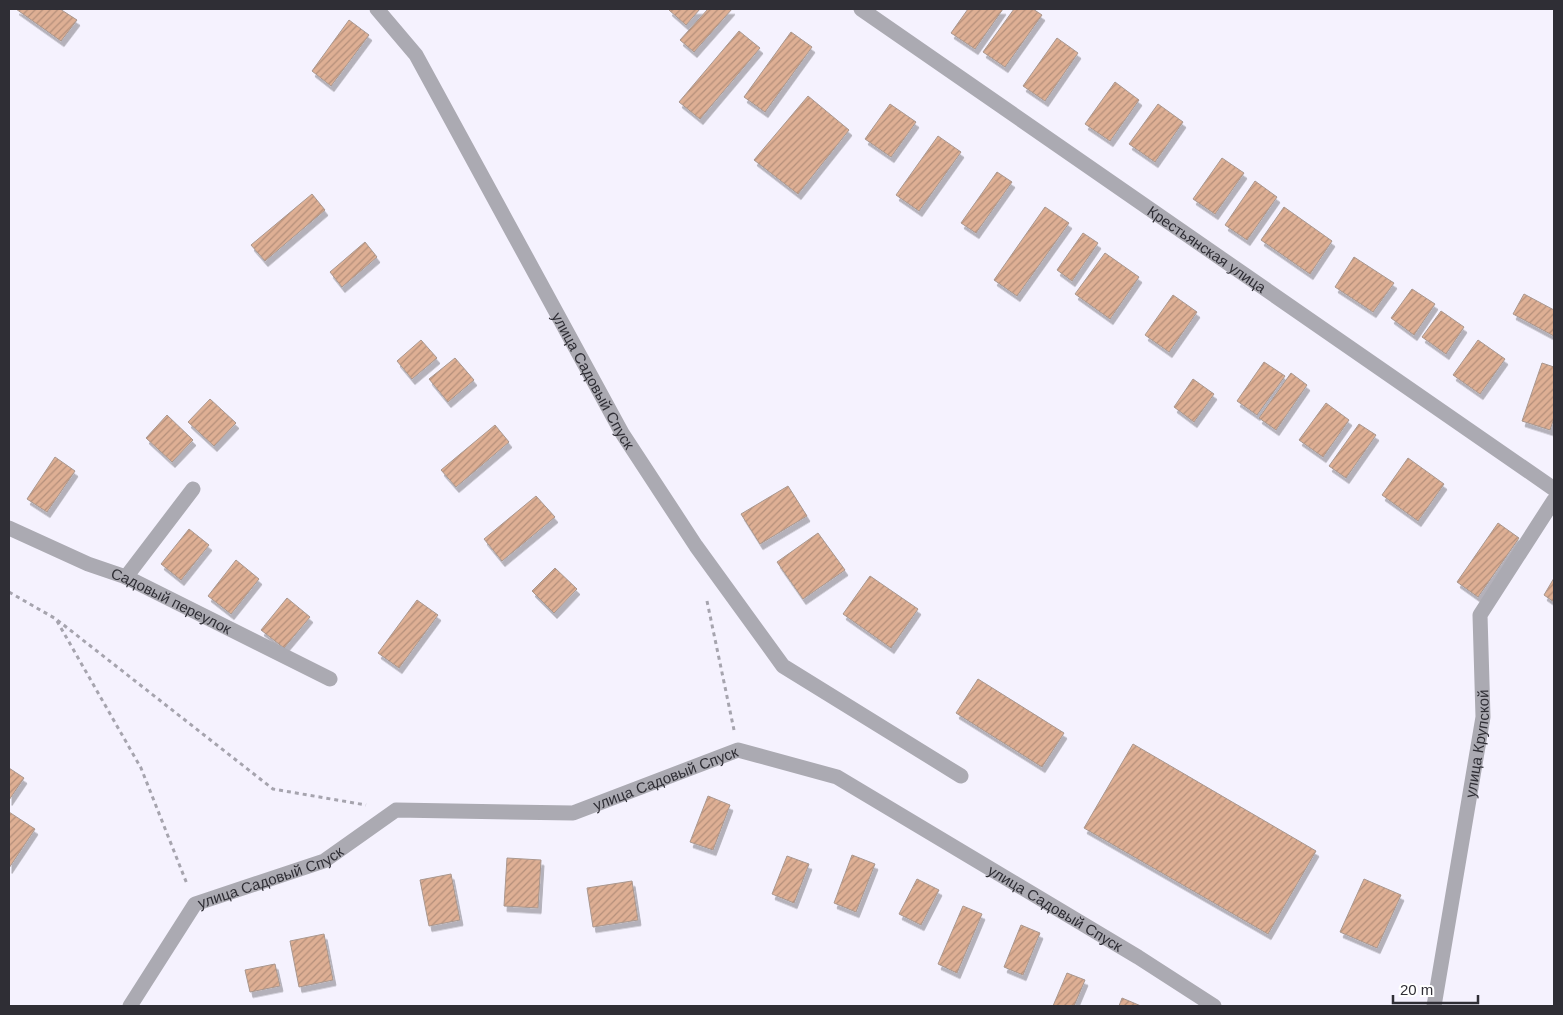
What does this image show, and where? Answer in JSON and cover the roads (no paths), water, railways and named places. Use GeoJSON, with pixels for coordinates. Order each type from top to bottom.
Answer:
{"type":"FeatureCollection","features":[{"type":"Feature","properties":{"kind":"street","name":"улица Садовый Спуск"},"geometry":{"type":"LineString","coordinates":[[377,9],[416,55],[622,433],[696,546],[783,666],[961,776]]}},
{"type":"Feature","properties":{"kind":"street","name":"Крестьянская улица"},"geometry":{"type":"LineString","coordinates":[[862,9],[1554,489]]}},
{"type":"Feature","properties":{"kind":"street"},"geometry":{"type":"LineString","coordinates":[[126,578],[193,489]]}},
{"type":"Feature","properties":{"kind":"street","name":"улица Крупской"},"geometry":{"type":"LineString","coordinates":[[1434,1006],[1483,717],[1480,615],[1554,500]]}},
{"type":"Feature","properties":{"kind":"street","name":"Садовый переулок"},"geometry":{"type":"LineString","coordinates":[[9,528],[88,564],[126,578],[330,678]]}},
{"type":"Feature","properties":{"kind":"street","name":"улица Садовый Спуск"},"geometry":{"type":"LineString","coordinates":[[130,1006],[195,904],[324,862],[396,810],[573,813],[738,750],[837,777],[1138,957],[1214,1006]]}}]}
